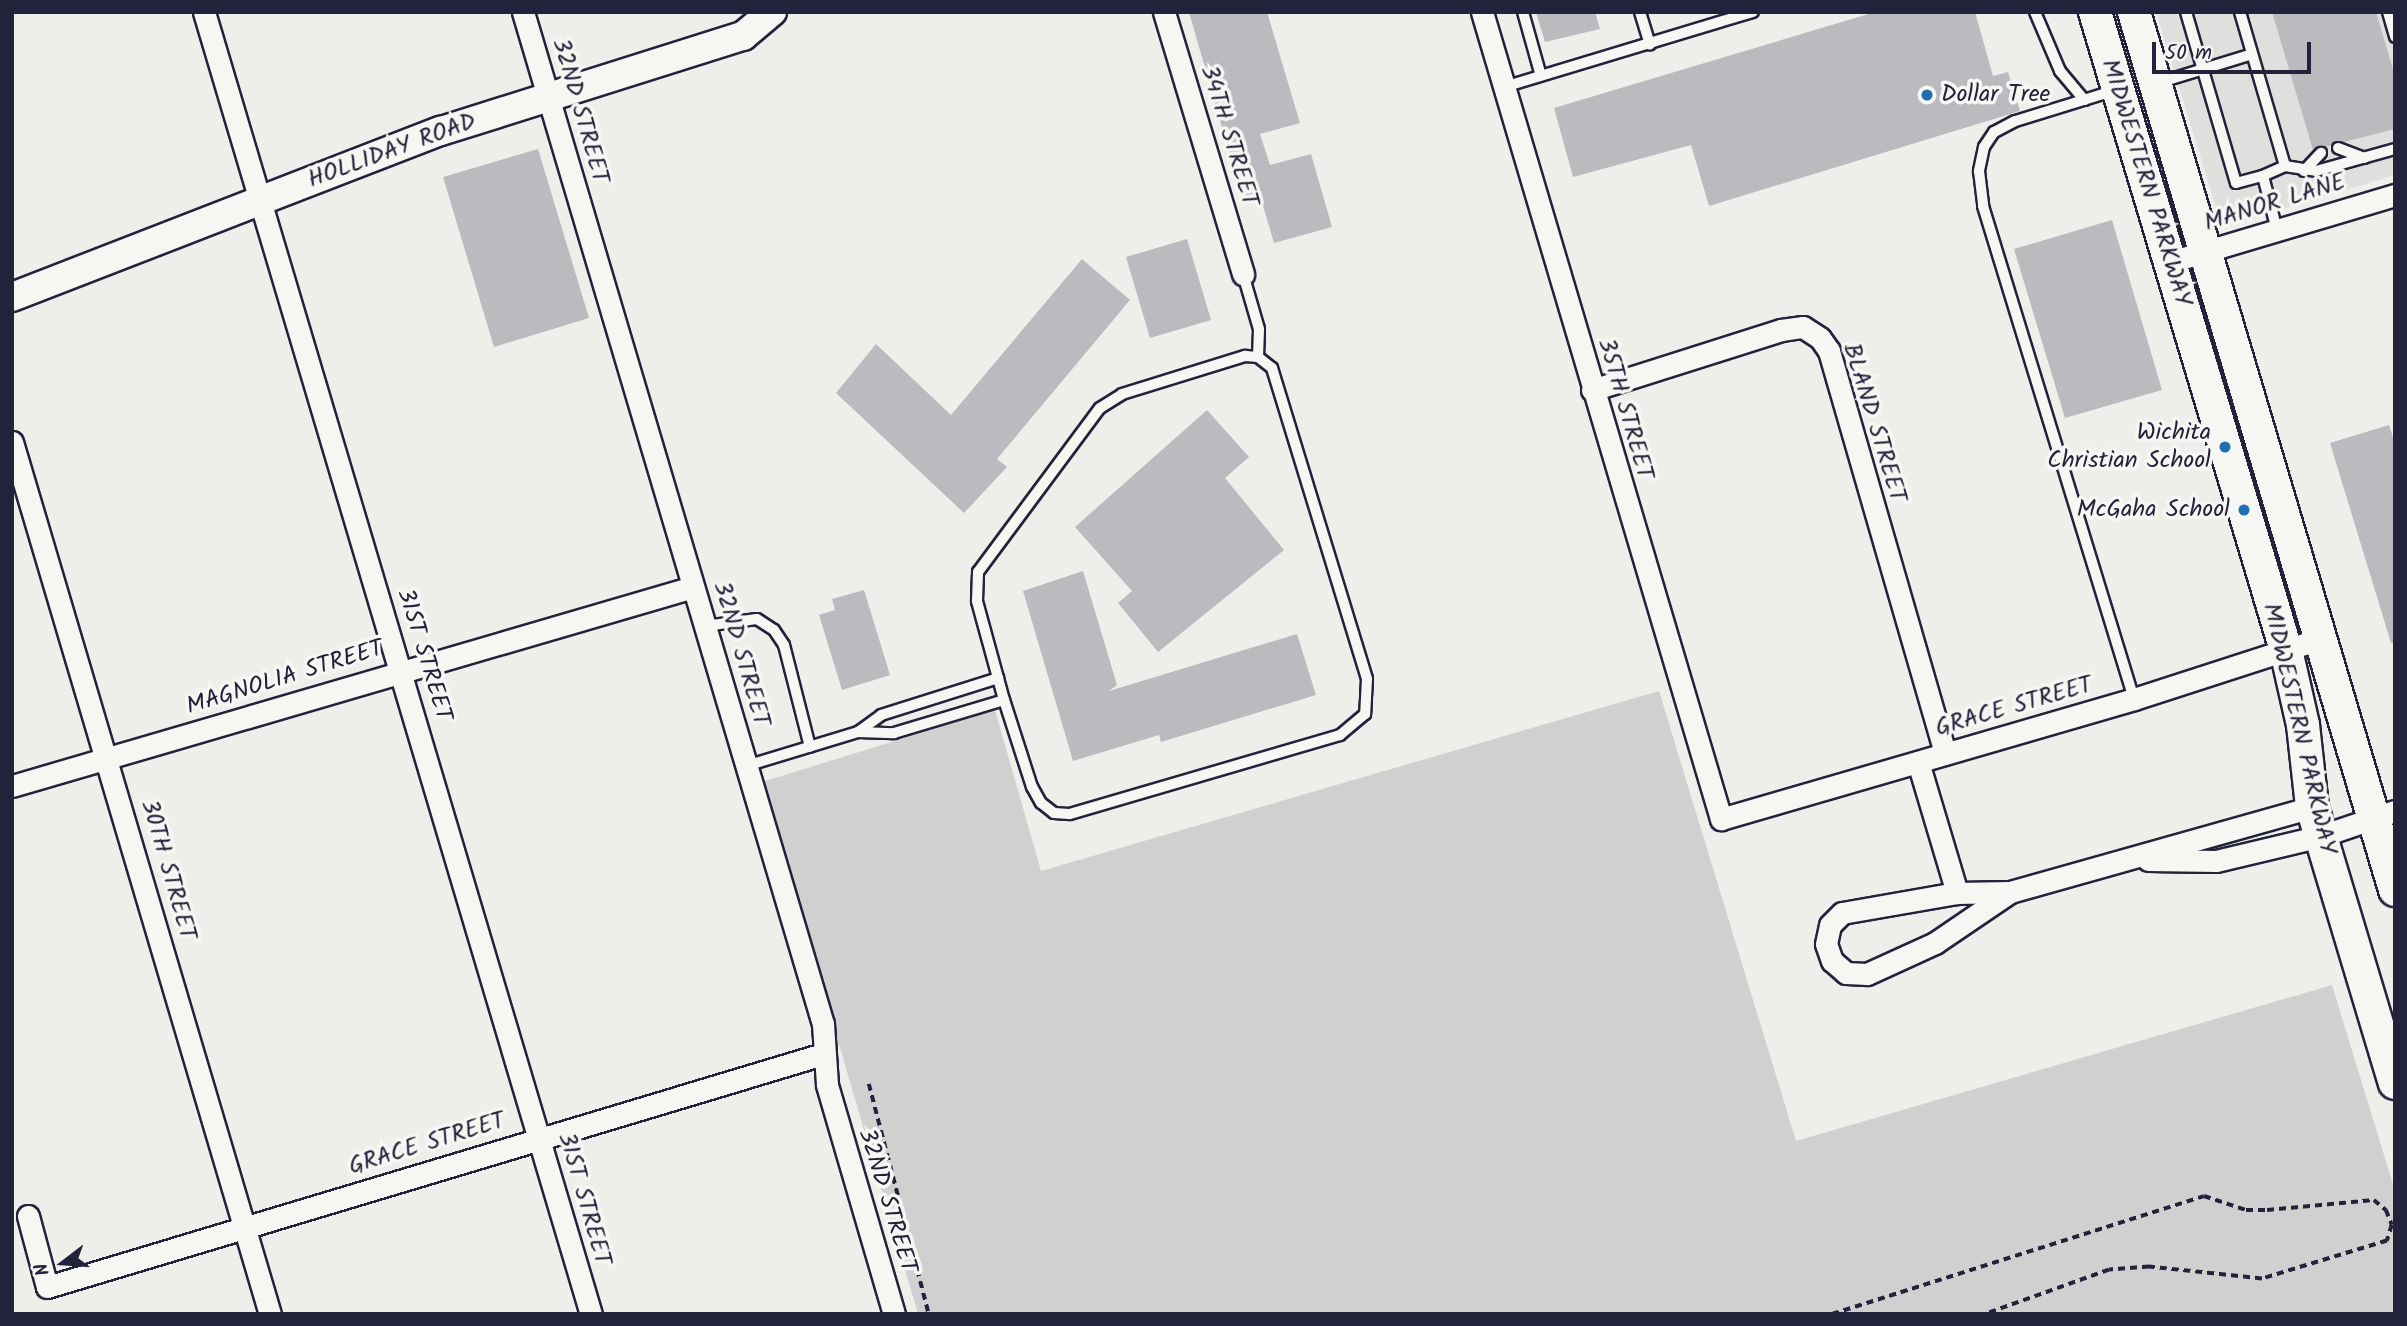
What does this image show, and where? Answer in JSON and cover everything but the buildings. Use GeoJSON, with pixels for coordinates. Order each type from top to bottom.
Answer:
{"type":"FeatureCollection","features":[{"type":"Feature","properties":{"kind":"main road","name":"MIDWESTERN PARKWAY"},"geometry":{"type":"LineString","coordinates":[[2095,12],[2286,650],[2303,725],[2317,821],[2395,1083]]}},
{"type":"Feature","properties":{"kind":"main road","name":"MIDWESTERN PARKWAY"},"geometry":{"type":"LineString","coordinates":[[2134,12],[2320,639],[2384,815],[2395,890]]}},
{"type":"Feature","properties":{"kind":"street","name":"31ST STREET"},"geometry":{"type":"LineString","coordinates":[[204,12],[591,1314]]}},
{"type":"Feature","properties":{"kind":"street","name":"32ND STREET"},"geometry":{"type":"LineString","coordinates":[[523,12],[823,1024],[823,1054],[833,1110],[894,1314]]}},
{"type":"Feature","properties":{"kind":"street","name":"HOLLIDAY ROAD"},"geometry":{"type":"LineString","coordinates":[[12,297],[260,200],[548,96],[743,36],[772,12]]}},
{"type":"Feature","properties":{"kind":"street","name":"34TH STREET"},"geometry":{"type":"LineString","coordinates":[[1164,12],[1243,274]]}},
{"type":"Feature","properties":{"kind":"street","name":"35TH STREET"},"geometry":{"type":"LineString","coordinates":[[1482,12],[1721,819]]}},
{"type":"Feature","properties":{"kind":"street","name":"MANOR LANE"},"geometry":{"type":"LineString","coordinates":[[2170,262],[2395,195]]}},
{"type":"Feature","properties":{"kind":"street","name":"BLAND STREET"},"geometry":{"type":"LineString","coordinates":[[1592,390],[1781,330],[1803,327],[1820,338],[1829,351],[1945,754]]}},
{"type":"Feature","properties":{"kind":"street","name":"30TH STREET"},"geometry":{"type":"LineString","coordinates":[[12,442],[108,758],[270,1314]]}},
{"type":"Feature","properties":{"kind":"street","name":"MAGNOLIA STREET"},"geometry":{"type":"LineString","coordinates":[[12,786],[401,670],[693,587]]}},
{"type":"Feature","properties":{"kind":"street","name":"GRACE STREET"},"geometry":{"type":"LineString","coordinates":[[1721,819],[2134,699],[2320,639]]}},
{"type":"Feature","properties":{"kind":"street"},"geometry":{"type":"LineString","coordinates":[[1918,762],[1957,893]]}},
{"type":"Feature","properties":{"kind":"street"},"geometry":{"type":"LineString","coordinates":[[2010,892],[1935,943],[1867,974],[1846,973],[1832,961],[1826,943],[1830,925],[1842,913],[1957,893],[2010,892],[2129,860],[2317,821],[2384,815]]}},
{"type":"Feature","properties":{"kind":"street"},"geometry":{"type":"LineString","coordinates":[[2129,860],[2216,861],[2317,821]]}},
{"type":"Feature","properties":{"kind":"street","name":"GRACE STREET"},"geometry":{"type":"LineString","coordinates":[[28,1216],[47,1287],[539,1137],[823,1054]]}},
{"type":"Feature","properties":{"kind":"lane"},"geometry":{"type":"LineString","coordinates":[[1523,12],[1541,76]]}},
{"type":"Feature","properties":{"kind":"lane"},"geometry":{"type":"LineString","coordinates":[[1640,12],[1650,44]]}},
{"type":"Feature","properties":{"kind":"lane"},"geometry":{"type":"LineString","coordinates":[[1504,88],[1753,12]]}},
{"type":"Feature","properties":{"kind":"lane"},"geometry":{"type":"LineString","coordinates":[[2035,12],[2060,71],[2084,100]]}},
{"type":"Feature","properties":{"kind":"lane"},"geometry":{"type":"LineString","coordinates":[[2186,12],[2236,183],[2263,176],[2285,166],[2304,171],[2395,149]]}},
{"type":"Feature","properties":{"kind":"lane"},"geometry":{"type":"LineString","coordinates":[[2240,12],[2285,166]]}},
{"type":"Feature","properties":{"kind":"lane"},"geometry":{"type":"LineString","coordinates":[[2388,12],[2395,37]]}},
{"type":"Feature","properties":{"kind":"lane"},"geometry":{"type":"LineString","coordinates":[[2155,84],[2252,54]]}},
{"type":"Feature","properties":{"kind":"lane"},"geometry":{"type":"LineString","coordinates":[[2118,90],[2015,121],[1994,132],[1984,147],[1979,171],[1983,206],[2134,699]]}},
{"type":"Feature","properties":{"kind":"lane"},"geometry":{"type":"LineString","coordinates":[[2338,148],[2364,158]]}},
{"type":"Feature","properties":{"kind":"lane"},"geometry":{"type":"LineString","coordinates":[[2304,171],[2320,153]]}},
{"type":"Feature","properties":{"kind":"lane"},"geometry":{"type":"LineString","coordinates":[[2263,176],[2277,230]]}},
{"type":"Feature","properties":{"kind":"lane"},"geometry":{"type":"LineString","coordinates":[[1243,274],[1259,329],[1258,357]]}},
{"type":"Feature","properties":{"kind":"lane"},"geometry":{"type":"LineString","coordinates":[[1245,356],[1258,357],[1272,368],[1367,679],[1365,714],[1340,735],[1069,814],[1055,813],[1041,803],[998,678],[977,601],[978,572],[1100,408],[1122,394],[1245,356]]}},
{"type":"Feature","properties":{"kind":"lane"},"geometry":{"type":"LineString","coordinates":[[705,626],[736,618],[757,619],[774,629],[784,645],[810,747]]}},
{"type":"Feature","properties":{"kind":"lane"},"geometry":{"type":"LineString","coordinates":[[858,733],[881,715],[998,678]]}},
{"type":"Feature","properties":{"kind":"lane"},"geometry":{"type":"LineString","coordinates":[[952,692],[959,714]]}},
{"type":"Feature","properties":{"kind":"lane"},"geometry":{"type":"LineString","coordinates":[[747,766],[858,733],[894,733],[1004,700]]}},
{"type":"Feature","properties":{"kind":"path"},"geometry":{"type":"LineString","coordinates":[[869,1084],[929,1314]]}},
{"type":"Feature","properties":{"kind":"path"},"geometry":{"type":"LineString","coordinates":[[1832,1314],[2204,1196],[2256,1210],[2374,1200],[2386,1210],[2392,1225],[2387,1241],[2262,1279],[2149,1267],[2109,1270],[1986,1314]]}},
{"type":"Feature","properties":{"kind":"shaded area"},"geometry":{"type":"Polygon","coordinates":[[[2156,12],[2395,12],[2395,175],[2222,227],[2156,12]]]}},
{"type":"Feature","properties":{"kind":"shaded area"},"geometry":{"type":"Polygon","coordinates":[[[1659,691],[1796,1141],[2332,985],[2395,1191],[2395,1314],[918,1314],[762,782],[995,710],[1041,871],[1659,691]]]}},
{"type":"Feature","properties":{"kind":"place","name":"Dollar Tree"},"geometry":{"type":"Point","coordinates":[1927,95]}},
{"type":"Feature","properties":{"kind":"place","name":"Wichita Christian School"},"geometry":{"type":"Point","coordinates":[2225,447]}},
{"type":"Feature","properties":{"kind":"place","name":"McGaha School"},"geometry":{"type":"Point","coordinates":[2244,510]}}]}
